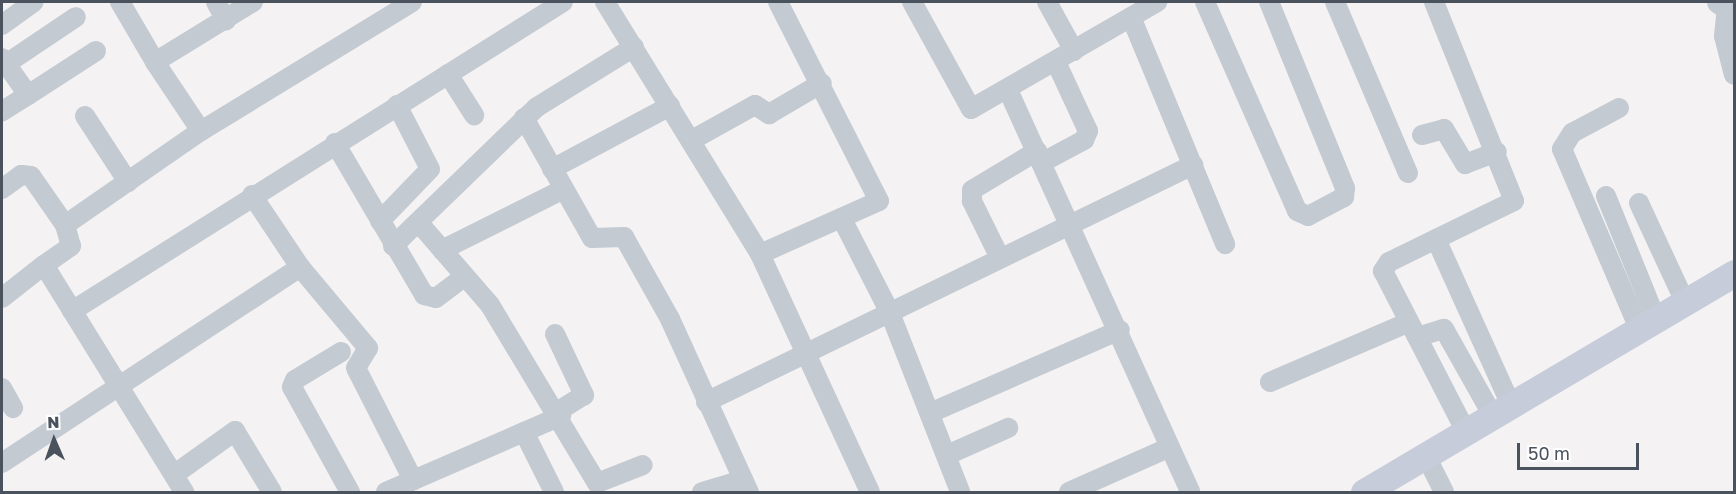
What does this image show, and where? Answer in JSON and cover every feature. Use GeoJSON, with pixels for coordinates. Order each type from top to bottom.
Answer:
{"type":"FeatureCollection","features":[{"type":"Feature","properties":{"kind":"main road"},"geometry":{"type":"LineString","coordinates":[[1364,492],[1734,273]]}},
{"type":"Feature","properties":{"kind":"street"},"geometry":{"type":"LineString","coordinates":[[2,25],[34,2]]}},
{"type":"Feature","properties":{"kind":"street"},"geometry":{"type":"LineString","coordinates":[[120,2],[155,62],[201,131]]}},
{"type":"Feature","properties":{"kind":"street"},"geometry":{"type":"LineString","coordinates":[[216,2],[226,21]]}},
{"type":"Feature","properties":{"kind":"street"},"geometry":{"type":"LineString","coordinates":[[155,62],[254,2]]}},
{"type":"Feature","properties":{"kind":"street"},"geometry":{"type":"LineString","coordinates":[[65,225],[201,131],[412,2]]}},
{"type":"Feature","properties":{"kind":"street"},"geometry":{"type":"LineString","coordinates":[[72,311],[252,195],[563,2]]}},
{"type":"Feature","properties":{"kind":"street"},"geometry":{"type":"LineString","coordinates":[[605,2],[692,140],[760,254],[870,492]]}},
{"type":"Feature","properties":{"kind":"street"},"geometry":{"type":"LineString","coordinates":[[760,254],[879,201],[822,83],[778,2]]}},
{"type":"Feature","properties":{"kind":"street"},"geometry":{"type":"LineString","coordinates":[[912,2],[966,107],[975,108],[1056,62],[1143,7],[1193,165],[1225,244]]}},
{"type":"Feature","properties":{"kind":"street"},"geometry":{"type":"LineString","coordinates":[[1047,2],[1074,51]]}},
{"type":"Feature","properties":{"kind":"street"},"geometry":{"type":"LineString","coordinates":[[1205,2],[1297,211],[1308,216],[1344,197],[1345,188],[1269,2]]}},
{"type":"Feature","properties":{"kind":"street"},"geometry":{"type":"LineString","coordinates":[[1335,2],[1408,173]]}},
{"type":"Feature","properties":{"kind":"street"},"geometry":{"type":"LineString","coordinates":[[1434,2],[1497,152],[1514,201],[1384,267],[1466,432]]}},
{"type":"Feature","properties":{"kind":"street"},"geometry":{"type":"LineString","coordinates":[[1727,7],[1724,36],[1734,75]]}},
{"type":"Feature","properties":{"kind":"street"},"geometry":{"type":"LineString","coordinates":[[28,95],[4,61],[76,18]]}},
{"type":"Feature","properties":{"kind":"street"},"geometry":{"type":"LineString","coordinates":[[393,246],[524,118],[634,47]]}},
{"type":"Feature","properties":{"kind":"street"},"geometry":{"type":"LineString","coordinates":[[2,111],[96,51]]}},
{"type":"Feature","properties":{"kind":"street"},"geometry":{"type":"LineString","coordinates":[[1000,258],[972,201],[972,190],[1040,156],[1084,140],[1088,131],[1056,62]]}},
{"type":"Feature","properties":{"kind":"street"},"geometry":{"type":"LineString","coordinates":[[448,74],[474,116]]}},
{"type":"Feature","properties":{"kind":"street"},"geometry":{"type":"LineString","coordinates":[[692,140],[755,105],[769,114],[822,83]]}},
{"type":"Feature","properties":{"kind":"street"},"geometry":{"type":"LineString","coordinates":[[1008,90],[1120,330],[1168,448],[1190,492]]}},
{"type":"Feature","properties":{"kind":"street"},"geometry":{"type":"LineString","coordinates":[[380,221],[430,168],[397,105]]}},
{"type":"Feature","properties":{"kind":"street"},"geometry":{"type":"LineString","coordinates":[[552,169],[670,106]]}},
{"type":"Feature","properties":{"kind":"street"},"geometry":{"type":"LineString","coordinates":[[1619,108],[1572,133],[1562,148],[1648,324]]}},
{"type":"Feature","properties":{"kind":"street"},"geometry":{"type":"LineString","coordinates":[[85,116],[128,182]]}},
{"type":"Feature","properties":{"kind":"street"},"geometry":{"type":"LineString","coordinates":[[524,118],[595,241],[615,233],[624,237],[670,319],[746,486],[702,492]]}},
{"type":"Feature","properties":{"kind":"street"},"geometry":{"type":"LineString","coordinates":[[1422,135],[1444,129],[1465,164],[1497,152]]}},
{"type":"Feature","properties":{"kind":"street"},"geometry":{"type":"LineString","coordinates":[[335,143],[393,246],[429,300],[465,276]]}},
{"type":"Feature","properties":{"kind":"street"},"geometry":{"type":"LineString","coordinates":[[706,402],[1071,222],[1193,165]]}},
{"type":"Feature","properties":{"kind":"street"},"geometry":{"type":"LineString","coordinates":[[2,189],[21,175],[31,176],[65,225],[71,246],[2,298]]}},
{"type":"Feature","properties":{"kind":"street"},"geometry":{"type":"LineString","coordinates":[[442,250],[564,189]]}},
{"type":"Feature","properties":{"kind":"street"},"geometry":{"type":"LineString","coordinates":[[252,195],[300,267],[368,348],[356,368],[413,480]]}},
{"type":"Feature","properties":{"kind":"street"},"geometry":{"type":"LineString","coordinates":[[1606,196],[1648,324]]}},
{"type":"Feature","properties":{"kind":"street"},"geometry":{"type":"LineString","coordinates":[[1639,203],[1685,302]]}},
{"type":"Feature","properties":{"kind":"street"},"geometry":{"type":"LineString","coordinates":[[842,219],[890,313],[960,492]]}},
{"type":"Feature","properties":{"kind":"street"},"geometry":{"type":"LineString","coordinates":[[419,223],[490,305],[560,414],[597,483],[643,465]]}},
{"type":"Feature","properties":{"kind":"street"},"geometry":{"type":"LineString","coordinates":[[1436,239],[1502,411]]}},
{"type":"Feature","properties":{"kind":"street"},"geometry":{"type":"LineString","coordinates":[[44,265],[184,492]]}},
{"type":"Feature","properties":{"kind":"street"},"geometry":{"type":"LineString","coordinates":[[2,463],[120,389],[300,267]]}},
{"type":"Feature","properties":{"kind":"street"},"geometry":{"type":"LineString","coordinates":[[1270,382],[1413,329],[1444,329],[1502,411]]}},
{"type":"Feature","properties":{"kind":"street"},"geometry":{"type":"LineString","coordinates":[[930,413],[1120,330]]}},
{"type":"Feature","properties":{"kind":"street"},"geometry":{"type":"LineString","coordinates":[[386,492],[524,432],[560,414],[584,395],[555,334]]}},
{"type":"Feature","properties":{"kind":"street"},"geometry":{"type":"LineString","coordinates":[[341,352],[295,380],[292,387],[350,492]]}},
{"type":"Feature","properties":{"kind":"street"},"geometry":{"type":"LineString","coordinates":[[2,388],[13,408]]}},
{"type":"Feature","properties":{"kind":"street"},"geometry":{"type":"LineString","coordinates":[[947,455],[1008,428]]}},
{"type":"Feature","properties":{"kind":"street"},"geometry":{"type":"LineString","coordinates":[[175,474],[235,431],[272,492]]}},
{"type":"Feature","properties":{"kind":"street"},"geometry":{"type":"LineString","coordinates":[[524,432],[554,492]]}},
{"type":"Feature","properties":{"kind":"street"},"geometry":{"type":"LineString","coordinates":[[1070,492],[1168,448]]}},
{"type":"Feature","properties":{"kind":"street"},"geometry":{"type":"LineString","coordinates":[[1426,456],[1444,492]]}}]}
